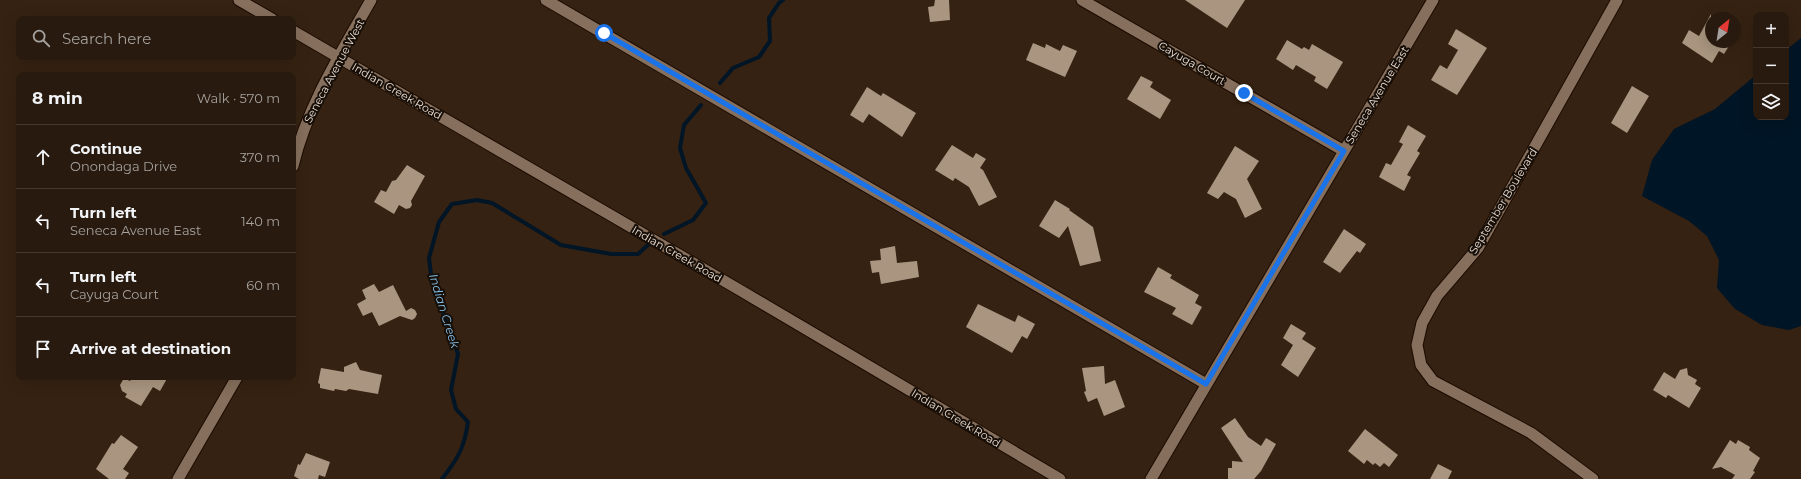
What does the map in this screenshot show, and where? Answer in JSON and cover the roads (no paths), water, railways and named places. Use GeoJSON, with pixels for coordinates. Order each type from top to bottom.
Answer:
{"type":"FeatureCollection","features":[{"type":"Feature","properties":{"kind":"street"},"geometry":{"type":"LineString","coordinates":[[239,0],[267,16]]}},
{"type":"Feature","properties":{"kind":"street","name":"Seneca Avenue West"},"geometry":{"type":"LineString","coordinates":[[296,156],[306,122],[338,57],[372,0]]}},
{"type":"Feature","properties":{"kind":"street"},"geometry":{"type":"LineString","coordinates":[[546,0],[1206,384]]}},
{"type":"Feature","properties":{"kind":"street","name":"Cayuga Court"},"geometry":{"type":"LineString","coordinates":[[1082,0],[1344,151]]}},
{"type":"Feature","properties":{"kind":"street","name":"Seneca Avenue East"},"geometry":{"type":"LineString","coordinates":[[1151,479],[1433,0]]}},
{"type":"Feature","properties":{"kind":"street","name":"September Boulevard"},"geometry":{"type":"LineString","coordinates":[[1593,479],[1531,433],[1433,381],[1421,364],[1417,345],[1422,323],[1437,296],[1478,248],[1617,0]]}},
{"type":"Feature","properties":{"kind":"street","name":"Indian Creek Road"},"geometry":{"type":"LineString","coordinates":[[296,33],[738,289],[1060,479]]}},
{"type":"Feature","properties":{"kind":"street"},"geometry":{"type":"LineString","coordinates":[[178,479],[235,380]]}},
{"type":"Feature","properties":{"kind":"water"},"geometry":{"type":"Polygon","coordinates":[[[1801,38],[1801,326],[1789,330],[1762,325],[1735,309],[1717,288],[1719,260],[1707,236],[1689,221],[1642,196],[1652,160],[1674,129],[1715,109],[1753,77],[1753,120],[1789,120],[1789,48],[1801,38]]]}},
{"type":"Feature","properties":{"kind":"waterway","name":"Indian Creek"},"geometry":{"type":"LineString","coordinates":[[720,83],[733,68],[759,57],[770,41],[769,18],[779,3],[783,0]]}},
{"type":"Feature","properties":{"kind":"waterway","name":"Indian Creek"},"geometry":{"type":"LineString","coordinates":[[664,234],[693,220],[706,203],[686,168],[680,148],[684,125],[701,105]]}},
{"type":"Feature","properties":{"kind":"waterway","name":"Indian Creek"},"geometry":{"type":"LineString","coordinates":[[442,479],[460,453],[468,422],[456,409],[451,390],[458,354],[432,282],[429,258],[439,222],[452,204],[477,200],[492,203],[561,245],[611,254],[638,254],[648,245]]}}]}
